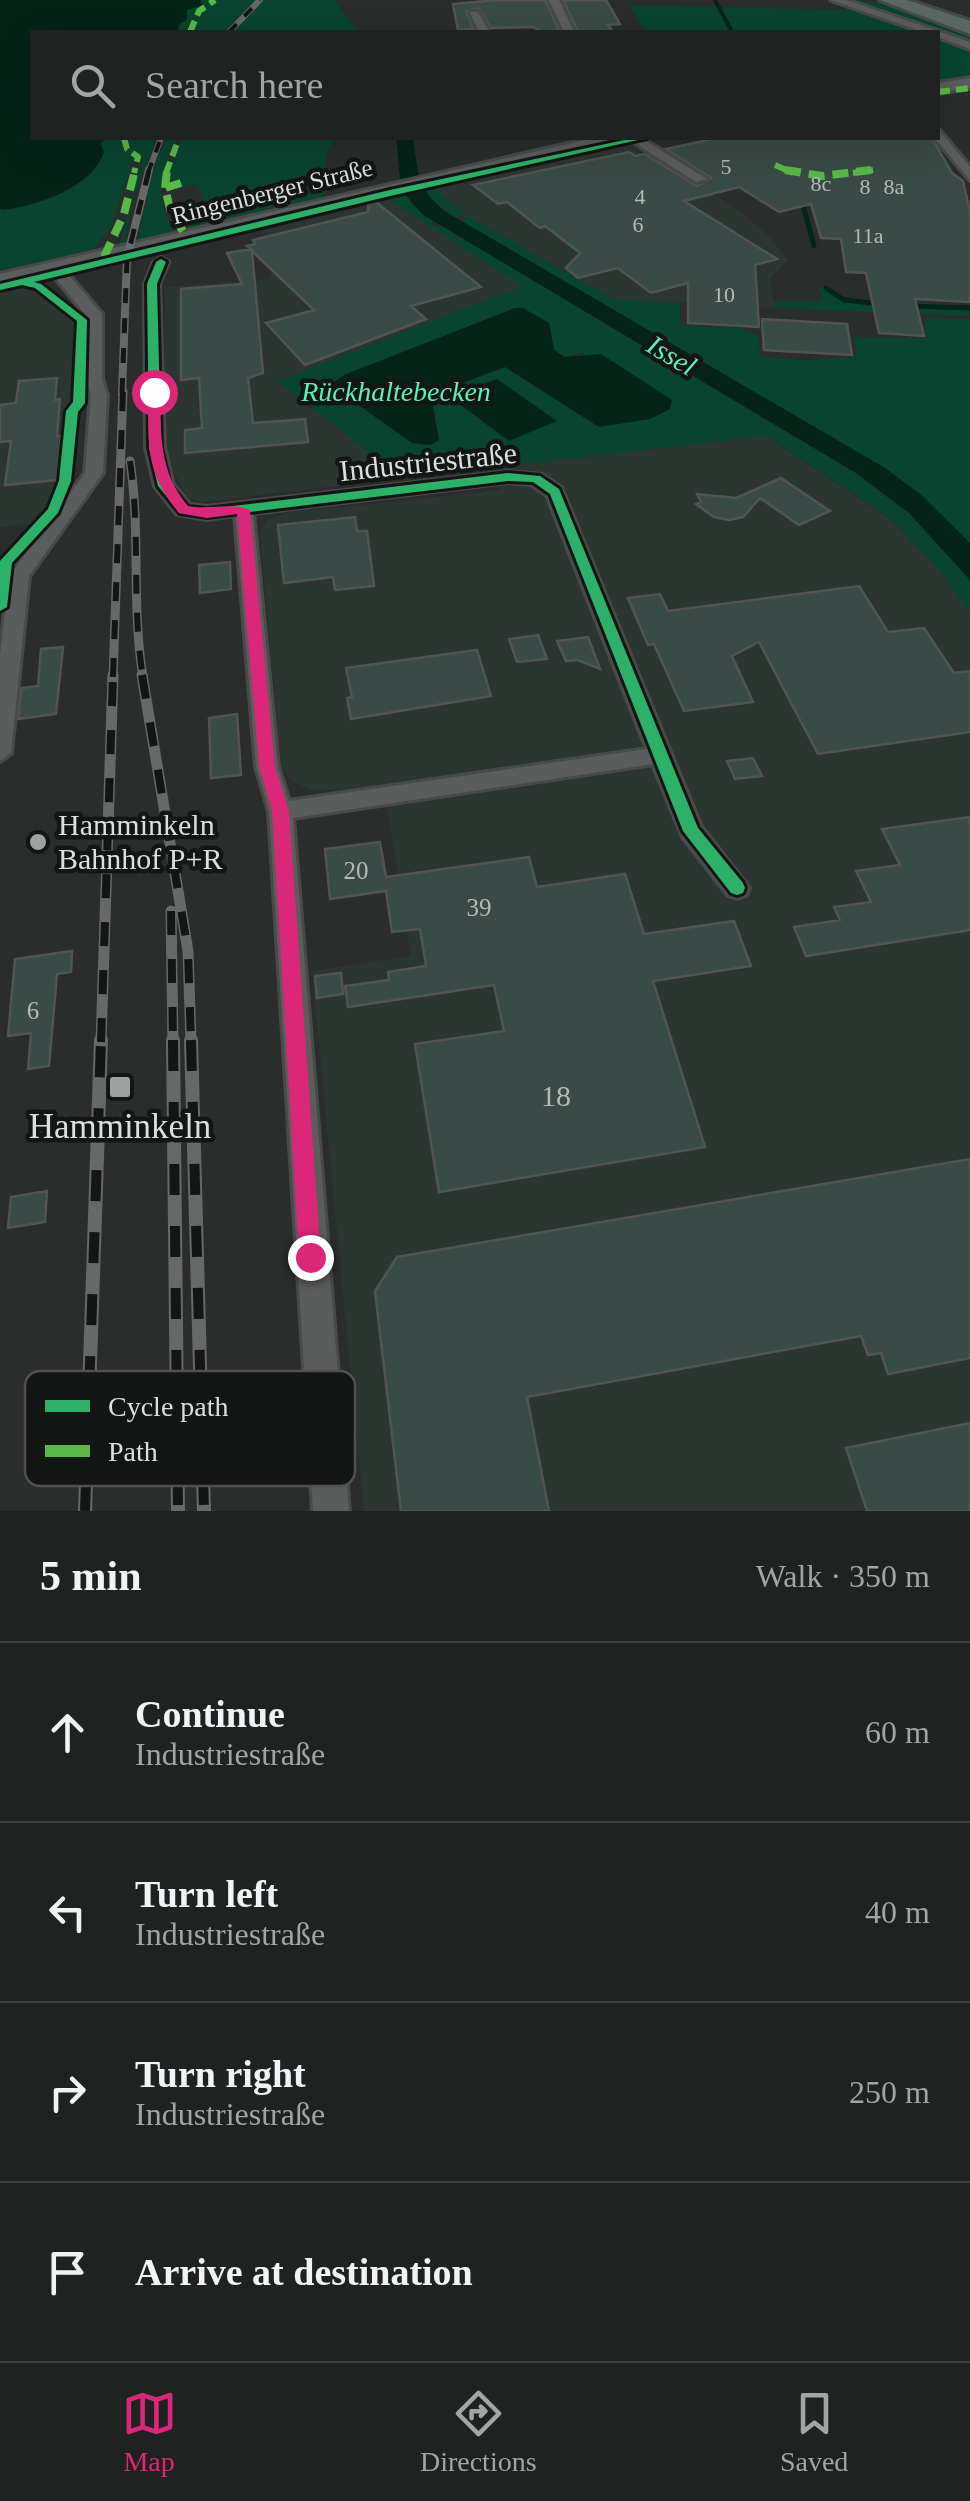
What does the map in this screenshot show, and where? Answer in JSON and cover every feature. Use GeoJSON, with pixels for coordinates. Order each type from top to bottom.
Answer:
{"type":"FeatureCollection","features":[{"type":"Feature","properties":{"kind":"highway"},"geometry":{"type":"LineString","coordinates":[[889,0],[970,28]]}},
{"type":"Feature","properties":{"kind":"highway"},"geometry":{"type":"LineString","coordinates":[[916,0],[970,18]]}},
{"type":"Feature","properties":{"kind":"main road"},"geometry":{"type":"LineString","coordinates":[[940,88],[970,83]]}},
{"type":"Feature","properties":{"kind":"main road","name":"Ringenberger Straße"},"geometry":{"type":"LineString","coordinates":[[0,280],[606,140]]}},
{"type":"Feature","properties":{"kind":"street"},"geometry":{"type":"LineString","coordinates":[[554,0],[568,30]]}},
{"type":"Feature","properties":{"kind":"street"},"geometry":{"type":"LineString","coordinates":[[836,0],[923,30]]}},
{"type":"Feature","properties":{"kind":"street"},"geometry":{"type":"LineString","coordinates":[[474,14],[483,30]]}},
{"type":"Feature","properties":{"kind":"street"},"geometry":{"type":"LineString","coordinates":[[940,36],[970,46]]}},
{"type":"Feature","properties":{"kind":"street"},"geometry":{"type":"LineString","coordinates":[[940,135],[970,176]]}},
{"type":"Feature","properties":{"kind":"street"},"geometry":{"type":"LineString","coordinates":[[636,140],[701,179]]}},
{"type":"Feature","properties":{"kind":"street","name":"Industriestraße"},"geometry":{"type":"LineString","coordinates":[[161,262],[152,284],[155,448],[164,486],[184,510],[207,514],[508,477],[536,479],[555,492],[692,831],[737,888]]}},
{"type":"Feature","properties":{"kind":"street"},"geometry":{"type":"LineString","coordinates":[[0,753],[19,576],[94,473],[99,395],[94,379],[94,314],[55,268]]}},
{"type":"Feature","properties":{"kind":"street"},"geometry":{"type":"LineString","coordinates":[[244,510],[267,766],[281,811],[321,1371]]}},
{"type":"Feature","properties":{"kind":"street"},"geometry":{"type":"LineString","coordinates":[[281,811],[659,756]]}},
{"type":"Feature","properties":{"kind":"street"},"geometry":{"type":"LineString","coordinates":[[329,1486],[331,1511]]}},
{"type":"Feature","properties":{"kind":"shaded area"},"geometry":{"type":"Polygon","coordinates":[[[201,0],[256,0],[225,30],[179,30],[187,10],[202,5],[201,0]]]}},
{"type":"Feature","properties":{"kind":"shaded area"},"geometry":{"type":"Polygon","coordinates":[[[264,0],[334,0],[356,30],[235,30],[264,0]]]}},
{"type":"Feature","properties":{"kind":"shaded area"},"geometry":{"type":"Polygon","coordinates":[[[845,0],[877,3],[924,16],[970,33],[970,44],[940,33],[940,30],[845,0]]]}},
{"type":"Feature","properties":{"kind":"shaded area"},"geometry":{"type":"Polygon","coordinates":[[[629,5],[860,10],[919,30],[645,30],[629,5]]]}},
{"type":"Feature","properties":{"kind":"shaded area"},"geometry":{"type":"Polygon","coordinates":[[[940,38],[970,48],[970,78],[940,83],[940,38]]]}},
{"type":"Feature","properties":{"kind":"shaded area"},"geometry":{"type":"Polygon","coordinates":[[[156,140],[133,198],[124,245],[119,246],[143,155],[134,155],[111,227],[90,253],[0,270],[0,209],[45,199],[92,174],[101,141],[156,140]]]}},
{"type":"Feature","properties":{"kind":"shaded area"},"geometry":{"type":"Polygon","coordinates":[[[165,140],[175,140],[162,186],[164,209],[175,233],[137,242],[155,165],[165,140]]]}},
{"type":"Feature","properties":{"kind":"shaded area"},"geometry":{"type":"Polygon","coordinates":[[[180,140],[335,140],[327,154],[323,198],[189,229],[178,205],[204,200],[197,185],[171,189],[173,182],[167,179],[180,140]]]}},
{"type":"Feature","properties":{"kind":"shaded area"},"geometry":{"type":"Polygon","coordinates":[[[626,144],[640,148],[741,212],[770,237],[788,260],[769,279],[775,308],[612,299],[471,217],[461,216],[465,214],[434,188],[626,144]]]}},
{"type":"Feature","properties":{"kind":"shaded area"},"geometry":{"type":"Polygon","coordinates":[[[626,144],[435,188],[467,215],[455,217],[427,197],[422,187],[626,144]]]}},
{"type":"Feature","properties":{"kind":"shaded area"},"geometry":{"type":"Polygon","coordinates":[[[403,191],[435,222],[431,223],[433,226],[445,227],[856,473],[909,513],[970,580],[970,612],[944,579],[947,578],[890,518],[766,436],[403,478],[277,381],[522,286],[389,200],[390,193],[403,191]],[[514,309],[344,375],[334,382],[335,388],[412,443],[423,446],[439,440],[431,395],[505,367],[600,427],[583,352],[565,357],[553,350],[549,323],[514,309]]]}},
{"type":"Feature","properties":{"kind":"shaded area"},"geometry":{"type":"Polygon","coordinates":[[[389,200],[524,286],[278,381],[403,478],[201,502],[188,498],[165,448],[165,287],[270,279],[272,271],[282,264],[261,231],[389,200]]]}},
{"type":"Feature","properties":{"kind":"shaded area"},"geometry":{"type":"Polygon","coordinates":[[[471,217],[612,299],[680,303],[680,325],[741,328],[757,335],[761,357],[857,357],[854,337],[927,338],[923,318],[970,319],[970,543],[920,494],[885,468],[459,220],[471,217]]]}},
{"type":"Feature","properties":{"kind":"shaded area"},"geometry":{"type":"Polygon","coordinates":[[[30,285],[76,315],[80,323],[66,485],[62,499],[37,523],[0,527],[0,292],[30,285]]]}},
{"type":"Feature","properties":{"kind":"shaded area"},"geometry":{"type":"Polygon","coordinates":[[[818,286],[831,286],[840,296],[851,299],[970,306],[970,316],[775,308],[773,301],[823,301],[818,286]]]}},
{"type":"Feature","properties":{"kind":"shaded area"},"geometry":{"type":"Polygon","coordinates":[[[765,436],[889,518],[948,579],[945,580],[970,612],[970,1511],[364,1511],[355,1371],[351,1371],[312,971],[411,956],[386,802],[339,807],[336,790],[311,790],[292,781],[281,767],[260,531],[268,520],[287,513],[502,490],[499,467],[765,436]]]}},
{"type":"Feature","properties":{"kind":"water"},"geometry":{"type":"Polygon","coordinates":[[[0,0],[201,0],[202,5],[187,10],[187,20],[179,24],[178,30],[30,30],[30,140],[104,140],[100,143],[104,152],[88,176],[62,193],[32,204],[0,209],[0,0]]]}},
{"type":"Feature","properties":{"kind":"water","name":"Issel"},"geometry":{"type":"Polygon","coordinates":[[[396,140],[413,140],[424,187],[446,212],[885,468],[920,494],[970,543],[970,580],[909,513],[856,473],[425,216],[408,198],[399,172],[396,140]]]}},
{"type":"Feature","properties":{"kind":"water","name":"Rückhaltebecken"},"geometry":{"type":"Polygon","coordinates":[[[523,308],[549,323],[554,350],[565,357],[601,354],[672,400],[670,409],[650,419],[599,427],[505,367],[431,395],[439,440],[431,445],[412,443],[335,388],[334,382],[344,375],[523,308]]]}},
{"type":"Feature","properties":{"kind":"water"},"geometry":{"type":"Polygon","coordinates":[[[497,379],[557,421],[509,441],[450,397],[497,379]]]}},
{"type":"Feature","properties":{"kind":"building"},"geometry":{"type":"Polygon","coordinates":[[[545,0],[559,30],[491,28],[478,8],[466,11],[474,29],[458,30],[453,4],[545,0]]]}},
{"type":"Feature","properties":{"kind":"building"},"geometry":{"type":"Polygon","coordinates":[[[563,0],[606,0],[620,24],[608,25],[612,30],[577,30],[563,0]]]}},
{"type":"Feature","properties":{"kind":"building"},"geometry":{"type":"Polygon","coordinates":[[[708,140],[933,140],[952,173],[963,181],[970,211],[970,302],[915,299],[924,336],[879,333],[866,273],[846,272],[841,239],[821,238],[811,204],[779,212],[739,187],[684,201],[777,259],[755,265],[759,327],[688,323],[688,283],[651,293],[618,268],[578,278],[566,268],[580,253],[545,226],[540,228],[507,202],[498,204],[473,185],[629,152],[635,156],[645,154],[697,186],[711,178],[666,149],[708,140]]]}},
{"type":"Feature","properties":{"kind":"building"},"geometry":{"type":"Polygon","coordinates":[[[376,202],[481,287],[411,306],[426,319],[305,365],[266,323],[314,310],[252,251],[263,373],[248,378],[253,423],[305,419],[308,442],[185,453],[185,430],[202,428],[199,378],[181,380],[181,289],[242,284],[227,253],[251,249],[247,246],[255,244],[253,240],[368,212],[368,204],[376,202]]]}},
{"type":"Feature","properties":{"kind":"building"},"geometry":{"type":"Polygon","coordinates":[[[762,319],[847,324],[852,355],[764,350],[762,319]]]}},
{"type":"Feature","properties":{"kind":"building"},"geometry":{"type":"Polygon","coordinates":[[[57,378],[57,436],[61,436],[57,480],[5,485],[11,441],[0,442],[0,405],[16,403],[19,381],[57,378]]]}},
{"type":"Feature","properties":{"kind":"building"},"geometry":{"type":"Polygon","coordinates":[[[781,478],[830,511],[799,525],[760,498],[743,517],[729,520],[714,517],[696,504],[701,502],[697,494],[736,498],[781,478]]]}},
{"type":"Feature","properties":{"kind":"building"},"geometry":{"type":"Polygon","coordinates":[[[355,517],[357,531],[367,531],[374,586],[335,590],[333,577],[284,583],[278,525],[355,517]]]}},
{"type":"Feature","properties":{"kind":"building"},"geometry":{"type":"Polygon","coordinates":[[[230,562],[231,589],[200,593],[199,565],[230,562]]]}},
{"type":"Feature","properties":{"kind":"building"},"geometry":{"type":"Polygon","coordinates":[[[859,586],[888,632],[924,628],[954,673],[970,671],[970,732],[818,754],[759,642],[732,656],[753,702],[684,711],[628,598],[660,594],[668,611],[859,586]]]}},
{"type":"Feature","properties":{"kind":"building"},"geometry":{"type":"Polygon","coordinates":[[[538,635],[547,659],[517,662],[509,639],[538,635]]]}},
{"type":"Feature","properties":{"kind":"building"},"geometry":{"type":"Polygon","coordinates":[[[588,637],[600,669],[578,660],[566,661],[557,641],[588,637]]]}},
{"type":"Feature","properties":{"kind":"building"},"geometry":{"type":"Polygon","coordinates":[[[63,647],[56,714],[18,719],[21,688],[38,686],[41,649],[63,647]]]}},
{"type":"Feature","properties":{"kind":"building"},"geometry":{"type":"Polygon","coordinates":[[[477,650],[491,696],[351,719],[347,698],[352,697],[346,668],[477,650]]]}},
{"type":"Feature","properties":{"kind":"building"},"geometry":{"type":"Polygon","coordinates":[[[237,714],[241,775],[211,778],[209,718],[237,714]]]}},
{"type":"Feature","properties":{"kind":"building"},"geometry":{"type":"Polygon","coordinates":[[[753,758],[762,776],[735,779],[727,761],[753,758]]]}},
{"type":"Feature","properties":{"kind":"building"},"geometry":{"type":"Polygon","coordinates":[[[970,817],[970,930],[806,956],[794,927],[840,920],[834,907],[871,902],[856,871],[900,865],[882,829],[970,817]]]}},
{"type":"Feature","properties":{"kind":"building"},"geometry":{"type":"Polygon","coordinates":[[[380,842],[386,877],[529,857],[537,887],[625,874],[644,934],[734,921],[751,966],[653,981],[705,1147],[439,1192],[415,1044],[504,1031],[494,985],[348,1007],[345,986],[389,980],[388,972],[426,966],[420,929],[392,932],[386,891],[330,899],[325,849],[380,842]]]}},
{"type":"Feature","properties":{"kind":"building"},"geometry":{"type":"Polygon","coordinates":[[[72,951],[71,972],[57,974],[49,1066],[28,1069],[31,1033],[8,1036],[15,959],[72,951]]]}},
{"type":"Feature","properties":{"kind":"building"},"geometry":{"type":"Polygon","coordinates":[[[341,973],[343,994],[317,998],[315,976],[341,973]]]}},
{"type":"Feature","properties":{"kind":"building"},"geometry":{"type":"Polygon","coordinates":[[[970,1159],[970,1358],[888,1374],[881,1353],[868,1355],[861,1336],[527,1397],[549,1511],[401,1511],[375,1291],[397,1257],[970,1159]]]}},
{"type":"Feature","properties":{"kind":"building"},"geometry":{"type":"Polygon","coordinates":[[[47,1191],[45,1222],[8,1228],[11,1197],[47,1191]]]}},
{"type":"Feature","properties":{"kind":"building"},"geometry":{"type":"Polygon","coordinates":[[[970,1423],[970,1511],[867,1511],[846,1448],[970,1423]]]}},
{"type":"Feature","properties":{"kind":"waterway"},"geometry":{"type":"LineString","coordinates":[[715,0],[731,30]]}},
{"type":"Feature","properties":{"kind":"waterway"},"geometry":{"type":"LineString","coordinates":[[801,197],[814,246]]}},
{"type":"Feature","properties":{"kind":"waterway"},"geometry":{"type":"LineString","coordinates":[[826,288],[844,300],[881,304]]}},
{"type":"Feature","properties":{"kind":"waterway"},"geometry":{"type":"LineString","coordinates":[[910,306],[970,308]]}},
{"type":"Feature","properties":{"kind":"railway"},"geometry":{"type":"LineString","coordinates":[[231,30],[260,0]]}},
{"type":"Feature","properties":{"kind":"railway"},"geometry":{"type":"LineString","coordinates":[[149,171],[160,140]]}},
{"type":"Feature","properties":{"kind":"railway"},"geometry":{"type":"LineString","coordinates":[[122,393],[127,258],[149,171]]}},
{"type":"Feature","properties":{"kind":"railway"},"geometry":{"type":"LineString","coordinates":[[113,677],[123,391]]}},
{"type":"Feature","properties":{"kind":"railway"},"geometry":{"type":"LineString","coordinates":[[130,461],[143,677]]}},
{"type":"Feature","properties":{"kind":"railway"},"geometry":{"type":"LineString","coordinates":[[101,1042],[113,675]]}},
{"type":"Feature","properties":{"kind":"railway"},"geometry":{"type":"LineString","coordinates":[[142,675],[188,951],[191,1042]]}},
{"type":"Feature","properties":{"kind":"railway"},"geometry":{"type":"LineString","coordinates":[[171,911],[173,1042]]}},
{"type":"Feature","properties":{"kind":"railway"},"geometry":{"type":"LineString","coordinates":[[90,1371],[101,1040]]}},
{"type":"Feature","properties":{"kind":"railway"},"geometry":{"type":"LineString","coordinates":[[173,1040],[177,1371]]}},
{"type":"Feature","properties":{"kind":"railway"},"geometry":{"type":"LineString","coordinates":[[191,1040],[200,1371]]}},
{"type":"Feature","properties":{"kind":"railway"},"geometry":{"type":"LineString","coordinates":[[85,1511],[86,1486]]}},
{"type":"Feature","properties":{"kind":"railway"},"geometry":{"type":"LineString","coordinates":[[178,1486],[178,1511]]}},
{"type":"Feature","properties":{"kind":"railway"},"geometry":{"type":"LineString","coordinates":[[203,1486],[204,1511]]}},
{"type":"Feature","properties":{"kind":"marked path"},"geometry":{"type":"LineString","coordinates":[[191,30],[199,11],[215,0]]}},
{"type":"Feature","properties":{"kind":"marked path"},"geometry":{"type":"LineString","coordinates":[[940,92],[970,88]]}},
{"type":"Feature","properties":{"kind":"marked path"},"geometry":{"type":"LineString","coordinates":[[104,257],[124,214],[138,157],[127,149],[125,140]]}},
{"type":"Feature","properties":{"kind":"marked path"},"geometry":{"type":"LineString","coordinates":[[165,188],[165,176],[178,140]]}},
{"type":"Feature","properties":{"kind":"marked path"},"geometry":{"type":"LineString","coordinates":[[775,165],[809,176],[873,170]]}},
{"type":"Feature","properties":{"kind":"marked path"},"geometry":{"type":"LineString","coordinates":[[181,183],[165,188],[171,213],[187,237]]}},
{"type":"Feature","properties":{"kind":"cycle path"},"geometry":{"type":"LineString","coordinates":[[0,287],[390,193],[634,140]]}},
{"type":"Feature","properties":{"kind":"cycle path"},"geometry":{"type":"LineString","coordinates":[[161,262],[152,284],[155,448],[164,486],[184,510],[207,513],[508,477],[536,479],[555,492],[691,831],[737,888]]}},
{"type":"Feature","properties":{"kind":"cycle path"},"geometry":{"type":"LineString","coordinates":[[0,607],[6,562],[54,510],[65,481],[72,411],[79,403],[82,320],[38,286],[24,282]]}},
{"type":"Feature","properties":{"kind":"place","name":"Hamminkeln Bahnhof P+R"},"geometry":{"type":"Point","coordinates":[38,842]}},
{"type":"Feature","properties":{"kind":"place","name":"Hamminkeln"},"geometry":{"type":"Point","coordinates":[120,1087]}},
{"type":"Feature","properties":{"kind":"route"},"geometry":{"type":"LineString","coordinates":[[154,392],[155,448],[164,486],[184,510],[207,514],[244,510],[267,766],[281,811],[310,1257]]}}]}
